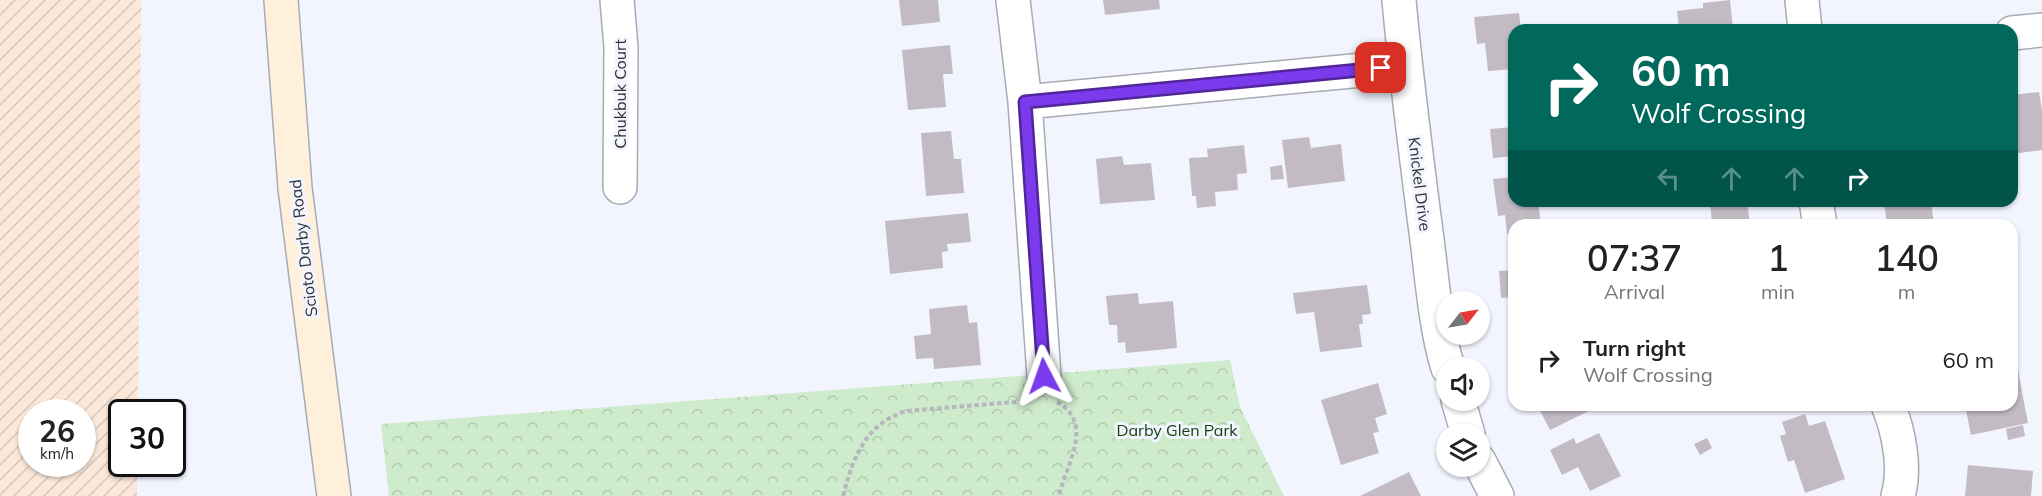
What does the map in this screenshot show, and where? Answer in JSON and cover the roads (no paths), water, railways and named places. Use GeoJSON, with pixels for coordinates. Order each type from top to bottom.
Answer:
{"type":"FeatureCollection","features":[{"type":"Feature","properties":{"kind":"main road","name":"Scioto Darby Road"},"geometry":{"type":"LineString","coordinates":[[281,0],[296,188],[334,496]]}},
{"type":"Feature","properties":{"kind":"street","name":"Chukbuk Court"},"geometry":{"type":"LineString","coordinates":[[617,0],[621,47],[620,187]]}},
{"type":"Feature","properties":{"kind":"street"},"geometry":{"type":"LineString","coordinates":[[1013,0],[1025,102],[1040,392]]}},
{"type":"Feature","properties":{"kind":"street","name":"Knickel Drive"},"geometry":{"type":"LineString","coordinates":[[1400,0],[1405,66],[1445,357]]}},
{"type":"Feature","properties":{"kind":"street"},"geometry":{"type":"LineString","coordinates":[[1802,0],[1804,24]]}},
{"type":"Feature","properties":{"kind":"street"},"geometry":{"type":"LineString","coordinates":[[2018,32],[2042,30]]}},
{"type":"Feature","properties":{"kind":"street"},"geometry":{"type":"LineString","coordinates":[[1025,102],[1405,66]]}},
{"type":"Feature","properties":{"kind":"street"},"geometry":{"type":"LineString","coordinates":[[1890,411],[1900,451],[1898,496]]}},
{"type":"Feature","properties":{"kind":"street"},"geometry":{"type":"LineString","coordinates":[[1487,477],[1497,496]]}},
{"type":"Feature","properties":{"kind":"park label","name":"Darby Glen Park"},"geometry":{"type":"Point","coordinates":[1177,430]}}]}
